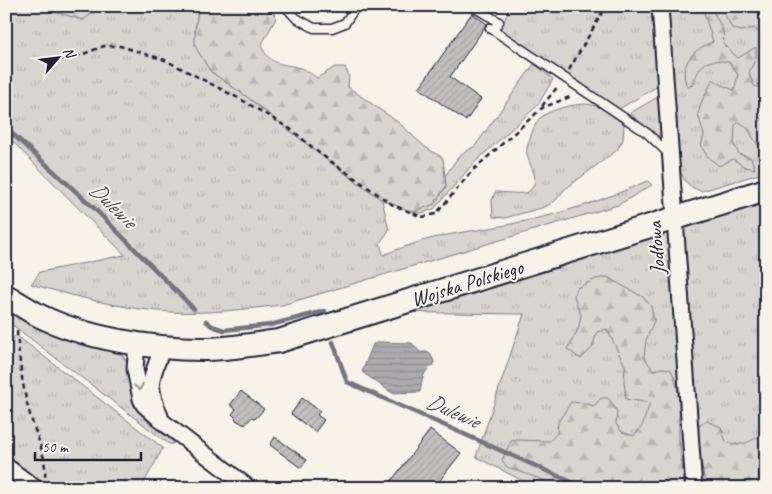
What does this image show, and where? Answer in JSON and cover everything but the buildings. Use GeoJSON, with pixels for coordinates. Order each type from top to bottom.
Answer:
{"type":"FeatureCollection","features":[{"type":"Feature","properties":{"kind":"main road","name":"Wojska Polskiego"},"geometry":{"type":"LineString","coordinates":[[6,296],[38,314],[88,334],[137,343],[164,347],[206,349],[280,341],[766,190]]}},
{"type":"Feature","properties":{"kind":"street","name":"Jodłowa"},"geometry":{"type":"LineString","coordinates":[[660,6],[694,488]]}},
{"type":"Feature","properties":{"kind":"street"},"geometry":{"type":"LineString","coordinates":[[137,343],[135,369],[141,399],[149,411],[249,488]]}},
{"type":"Feature","properties":{"kind":"street"},"geometry":{"type":"LineString","coordinates":[[163,422],[152,398],[151,378],[164,347]]}},
{"type":"Feature","properties":{"kind":"street"},"geometry":{"type":"LineString","coordinates":[[6,466],[40,484]]}},
{"type":"Feature","properties":{"kind":"lane"},"geometry":{"type":"LineString","coordinates":[[285,6],[296,18],[314,28],[332,28],[345,23],[355,8]]}},
{"type":"Feature","properties":{"kind":"lane"},"geometry":{"type":"LineString","coordinates":[[472,6],[499,22],[491,29],[647,133],[670,156]]}},
{"type":"Feature","properties":{"kind":"path"},"geometry":{"type":"LineString","coordinates":[[49,61],[73,58],[104,46],[120,46],[164,60],[242,100],[292,130],[319,153],[393,205],[422,217],[436,214],[472,171],[542,108],[564,77],[606,6]]}},
{"type":"Feature","properties":{"kind":"path"},"geometry":{"type":"LineString","coordinates":[[542,108],[585,92]]}},
{"type":"Feature","properties":{"kind":"path"},"geometry":{"type":"LineString","coordinates":[[17,331],[18,352],[29,411],[44,457],[40,484]]}},
{"type":"Feature","properties":{"kind":"green space"},"geometry":{"type":"Polygon","coordinates":[[[6,6],[42,6],[48,10],[83,19],[102,6],[191,6],[198,10],[195,32],[210,71],[382,200],[389,230],[380,243],[383,255],[434,238],[566,211],[647,181],[652,185],[618,205],[282,305],[212,312],[170,312],[117,305],[48,289],[31,284],[40,272],[125,255],[6,135],[6,6]]]}},
{"type":"Feature","properties":{"kind":"green space"},"geometry":{"type":"Polygon","coordinates":[[[42,6],[102,6],[83,20],[48,10],[42,6]]]}},
{"type":"Feature","properties":{"kind":"green space"},"geometry":{"type":"Polygon","coordinates":[[[191,6],[270,6],[276,18],[261,46],[273,61],[302,69],[317,78],[335,67],[345,67],[349,76],[348,87],[399,123],[425,147],[443,158],[446,186],[434,204],[413,212],[382,200],[210,71],[195,46],[198,10],[191,6]]]}},
{"type":"Feature","properties":{"kind":"green space"},"geometry":{"type":"Polygon","coordinates":[[[511,6],[652,6],[658,86],[619,109],[500,29],[511,6]]]}},
{"type":"Feature","properties":{"kind":"green space"},"geometry":{"type":"Polygon","coordinates":[[[668,6],[766,6],[766,172],[702,191],[688,184],[683,178],[680,170],[668,6]]]}},
{"type":"Feature","properties":{"kind":"green space"},"geometry":{"type":"Polygon","coordinates":[[[702,6],[710,6],[723,30],[724,45],[738,58],[756,47],[756,57],[749,73],[754,86],[766,89],[766,145],[757,144],[748,129],[740,122],[735,125],[734,144],[739,154],[751,158],[755,169],[745,167],[733,159],[719,166],[708,157],[701,146],[704,135],[698,114],[713,79],[734,90],[738,75],[729,62],[709,62],[701,67],[693,85],[687,87],[684,72],[689,59],[699,49],[713,42],[702,6]]]}},
{"type":"Feature","properties":{"kind":"green space"},"geometry":{"type":"Polygon","coordinates":[[[720,6],[766,6],[766,37],[754,28],[742,31],[732,28],[720,6]]]}},
{"type":"Feature","properties":{"kind":"green space"},"geometry":{"type":"Polygon","coordinates":[[[534,64],[553,79],[538,105],[473,164],[434,209],[422,213],[413,212],[434,204],[446,187],[445,176],[459,156],[475,146],[534,64]]]}},
{"type":"Feature","properties":{"kind":"green space"},"geometry":{"type":"Polygon","coordinates":[[[656,98],[661,109],[663,133],[656,137],[630,113],[656,98]]]}},
{"type":"Feature","properties":{"kind":"green space"},"geometry":{"type":"Polygon","coordinates":[[[587,104],[601,107],[624,124],[623,140],[617,150],[564,190],[555,201],[545,207],[505,218],[493,217],[492,201],[495,192],[526,193],[534,183],[534,173],[528,159],[527,150],[538,120],[556,110],[587,104]]]}},
{"type":"Feature","properties":{"kind":"green space"},"geometry":{"type":"Polygon","coordinates":[[[766,195],[766,488],[537,488],[476,457],[524,314],[379,312],[766,195]]]}},
{"type":"Feature","properties":{"kind":"green space"},"geometry":{"type":"Polygon","coordinates":[[[607,277],[643,297],[651,306],[654,321],[646,340],[644,357],[653,370],[663,368],[671,370],[675,379],[679,395],[679,438],[684,488],[565,488],[507,467],[502,460],[511,441],[550,441],[557,433],[558,422],[571,402],[594,406],[601,398],[608,398],[617,411],[616,424],[622,432],[634,436],[642,426],[650,403],[626,399],[625,366],[607,329],[597,332],[592,348],[581,359],[567,349],[578,330],[581,315],[574,296],[577,288],[596,279],[607,277]]]}},
{"type":"Feature","properties":{"kind":"green space"},"geometry":{"type":"Polygon","coordinates":[[[6,307],[120,353],[129,366],[136,400],[141,413],[154,427],[174,442],[173,444],[169,444],[6,320],[6,307]]]}},
{"type":"Feature","properties":{"kind":"green space"},"geometry":{"type":"Polygon","coordinates":[[[16,335],[163,448],[141,488],[49,488],[6,455],[6,348],[16,335]]]}},
{"type":"Feature","properties":{"kind":"green space"},"geometry":{"type":"Polygon","coordinates":[[[706,421],[721,427],[726,442],[733,444],[743,444],[766,433],[766,462],[759,467],[758,488],[706,488],[698,435],[699,426],[706,421]]]}},
{"type":"Feature","properties":{"kind":"shaded area"},"geometry":{"type":"Polygon","coordinates":[[[380,342],[412,343],[420,352],[429,352],[434,361],[433,366],[425,373],[420,392],[392,393],[362,372],[373,344],[380,342]]]}},
{"type":"Feature","properties":{"kind":"waterway","name":"Dulewie"},"geometry":{"type":"LineString","coordinates":[[6,128],[94,208],[194,309]]}},
{"type":"Feature","properties":{"kind":"waterway","name":"Dulewie"},"geometry":{"type":"LineString","coordinates":[[206,321],[212,326],[224,330],[270,325],[325,311]]}},
{"type":"Feature","properties":{"kind":"waterway","name":"Dulewie"},"geometry":{"type":"LineString","coordinates":[[333,342],[347,382],[585,488]]}}]}
